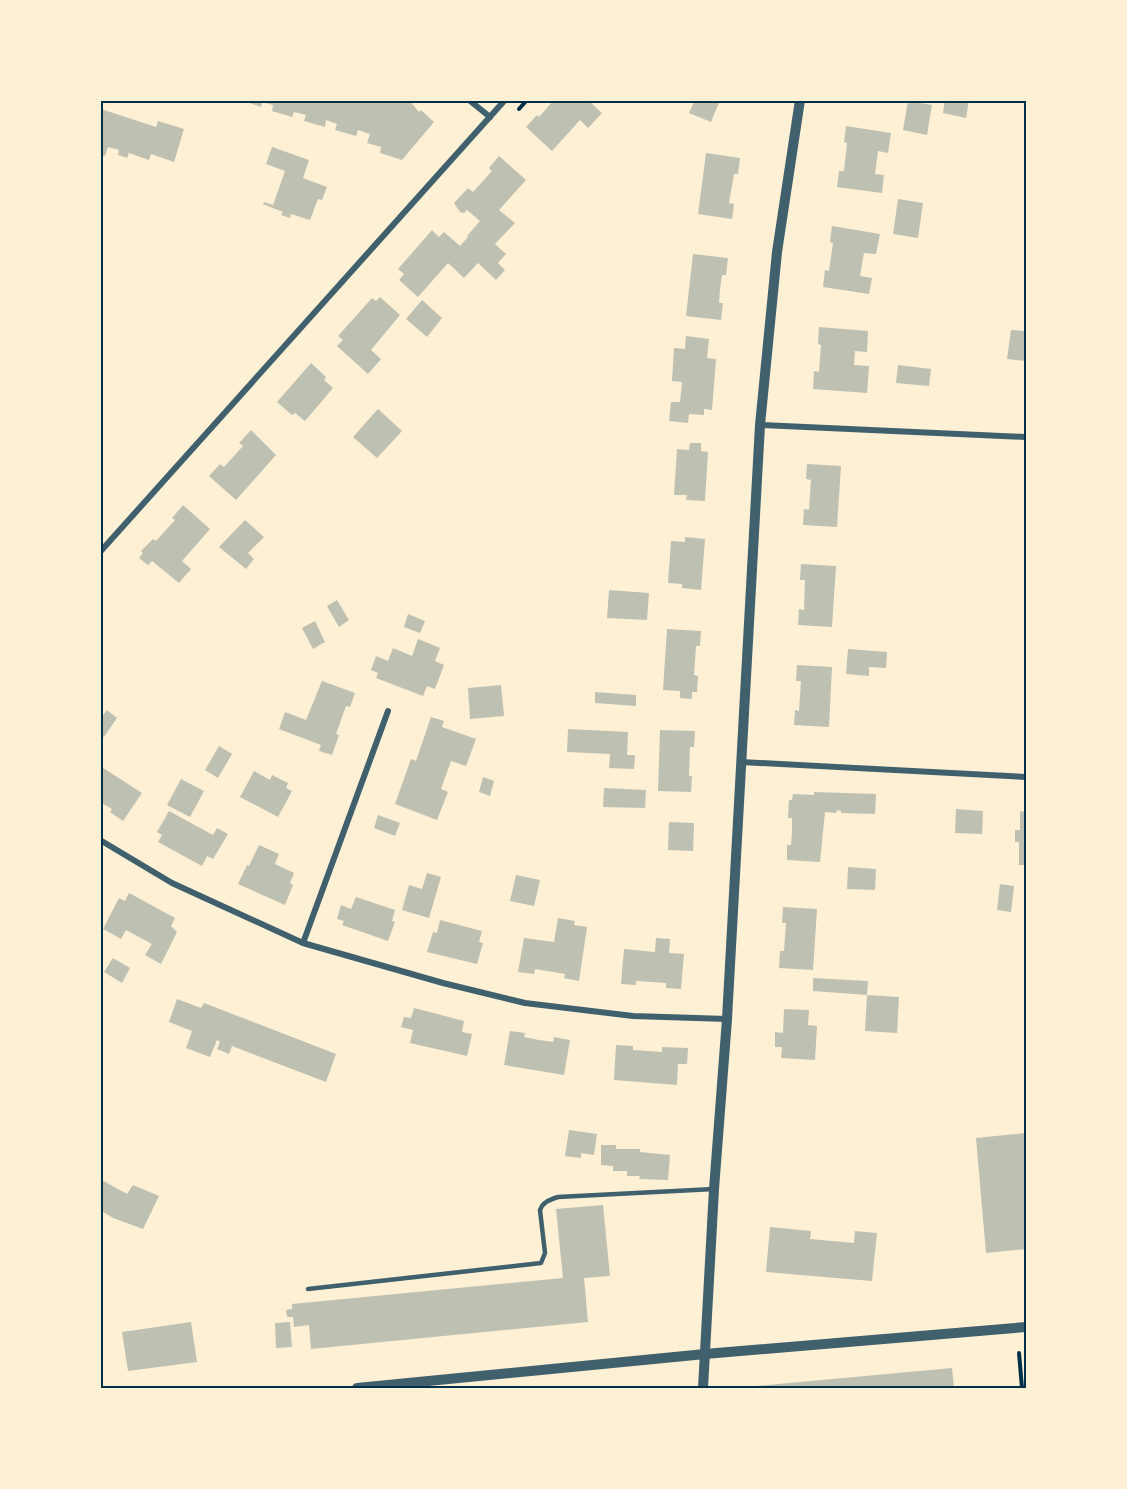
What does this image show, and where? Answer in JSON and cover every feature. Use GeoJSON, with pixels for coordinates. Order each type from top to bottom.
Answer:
{"type":"FeatureCollection","features":[{"type":"Feature","properties":{"kind":"street"},"geometry":{"type":"LineString","coordinates":[[469,100],[490,117]]}},
{"type":"Feature","properties":{"kind":"street"},"geometry":{"type":"LineString","coordinates":[[100,552],[505,100]]}},
{"type":"Feature","properties":{"kind":"street"},"geometry":{"type":"LineString","coordinates":[[703,1389],[714,1189],[727,1019],[760,425],[777,252],[800,100]]}},
{"type":"Feature","properties":{"kind":"street"},"geometry":{"type":"LineString","coordinates":[[760,425],[1026,437]]}},
{"type":"Feature","properties":{"kind":"street"},"geometry":{"type":"LineString","coordinates":[[303,943],[388,711]]}},
{"type":"Feature","properties":{"kind":"street"},"geometry":{"type":"LineString","coordinates":[[741,762],[1026,777]]}},
{"type":"Feature","properties":{"kind":"street"},"geometry":{"type":"LineString","coordinates":[[100,840],[172,883],[303,943],[443,983],[525,1003],[633,1016],[727,1019]]}},
{"type":"Feature","properties":{"kind":"street"},"geometry":{"type":"LineString","coordinates":[[357,1389],[705,1354],[1026,1327]]}},
{"type":"Feature","properties":{"kind":"lane"},"geometry":{"type":"LineString","coordinates":[[308,1289],[541,1263],[545,1253],[540,1210],[542,1205],[558,1197],[714,1189]]}},
{"type":"Feature","properties":{"kind":"path"},"geometry":{"type":"LineString","coordinates":[[1019,1353],[1022,1389]]}},
{"type":"Feature","properties":{"kind":"building"},"geometry":{"type":"Polygon","coordinates":[[[241,100],[409,100],[419,112],[421,110],[434,122],[402,160],[380,153],[381,147],[367,143],[370,134],[358,130],[356,136],[335,130],[337,124],[326,120],[325,127],[304,121],[306,115],[294,112],[292,117],[272,111],[273,105],[262,102],[261,107],[241,100]]]}},
{"type":"Feature","properties":{"kind":"building"},"geometry":{"type":"Polygon","coordinates":[[[554,100],[588,100],[602,113],[588,128],[580,120],[552,151],[526,127],[537,115],[539,117],[554,100]]]}},
{"type":"Feature","properties":{"kind":"building"},"geometry":{"type":"Polygon","coordinates":[[[695,100],[720,100],[711,122],[689,113],[695,100]]]}},
{"type":"Feature","properties":{"kind":"building"},"geometry":{"type":"Polygon","coordinates":[[[945,100],[969,100],[966,118],[943,113],[945,100]]]}},
{"type":"Feature","properties":{"kind":"building"},"geometry":{"type":"Polygon","coordinates":[[[908,101],[932,105],[927,135],[903,130],[908,101]]]}},
{"type":"Feature","properties":{"kind":"building"},"geometry":{"type":"Polygon","coordinates":[[[101,109],[156,127],[158,121],[184,129],[174,162],[151,154],[149,160],[129,153],[127,158],[118,155],[119,150],[108,147],[105,156],[100,155],[101,109]]]}},
{"type":"Feature","properties":{"kind":"building"},"geometry":{"type":"Polygon","coordinates":[[[846,126],[891,133],[888,153],[878,151],[875,174],[884,175],[882,193],[837,187],[839,171],[844,171],[846,126]]]}},
{"type":"Feature","properties":{"kind":"building"},"geometry":{"type":"Polygon","coordinates":[[[272,147],[309,160],[303,178],[327,187],[322,200],[318,199],[310,220],[291,214],[290,218],[281,215],[283,212],[263,204],[264,202],[273,205],[285,171],[266,164],[272,147]]]}},
{"type":"Feature","properties":{"kind":"building"},"geometry":{"type":"Polygon","coordinates":[[[706,153],[740,158],[738,174],[734,174],[729,203],[734,204],[732,219],[698,214],[706,153]]]}},
{"type":"Feature","properties":{"kind":"building"},"geometry":{"type":"Polygon","coordinates":[[[499,156],[526,180],[499,210],[515,223],[495,244],[506,254],[498,263],[505,270],[496,280],[478,263],[464,278],[448,263],[418,297],[399,280],[404,274],[398,269],[432,230],[439,237],[444,232],[460,246],[480,221],[467,210],[464,213],[460,212],[454,203],[468,188],[473,192],[492,171],[489,168],[499,156]]]}},
{"type":"Feature","properties":{"kind":"building"},"geometry":{"type":"Polygon","coordinates":[[[898,199],[923,203],[918,238],[893,234],[898,199]]]}},
{"type":"Feature","properties":{"kind":"building"},"geometry":{"type":"Polygon","coordinates":[[[832,226],[880,234],[876,254],[864,253],[860,276],[872,278],[869,294],[823,287],[825,270],[829,271],[833,243],[830,242],[832,226]]]}},
{"type":"Feature","properties":{"kind":"building"},"geometry":{"type":"Polygon","coordinates":[[[693,254],[728,258],[726,275],[722,275],[720,289],[719,303],[723,303],[721,320],[686,316],[693,254]]]}},
{"type":"Feature","properties":{"kind":"building"},"geometry":{"type":"Polygon","coordinates":[[[380,297],[400,315],[371,350],[381,359],[368,374],[337,346],[343,340],[338,336],[372,298],[376,301],[380,297]]]}},
{"type":"Feature","properties":{"kind":"building"},"geometry":{"type":"Polygon","coordinates":[[[422,300],[442,318],[427,337],[406,319],[422,300]]]}},
{"type":"Feature","properties":{"kind":"building"},"geometry":{"type":"Polygon","coordinates":[[[819,327],[868,331],[867,352],[855,351],[854,365],[869,366],[867,393],[813,389],[814,371],[819,372],[821,345],[818,344],[819,327]]]}},
{"type":"Feature","properties":{"kind":"building"},"geometry":{"type":"Polygon","coordinates":[[[1011,330],[1026,331],[1026,361],[1007,359],[1011,330]]]}},
{"type":"Feature","properties":{"kind":"building"},"geometry":{"type":"Polygon","coordinates":[[[686,336],[709,339],[707,358],[716,359],[712,410],[704,409],[704,415],[689,414],[688,423],[669,421],[671,402],[680,402],[682,382],[672,381],[674,348],[685,349],[686,336]]]}},
{"type":"Feature","properties":{"kind":"building"},"geometry":{"type":"Polygon","coordinates":[[[311,363],[326,377],[324,380],[333,388],[305,421],[295,413],[292,415],[277,402],[311,363]]]}},
{"type":"Feature","properties":{"kind":"building"},"geometry":{"type":"Polygon","coordinates":[[[898,365],[931,369],[929,386],[896,383],[898,365]]]}},
{"type":"Feature","properties":{"kind":"building"},"geometry":{"type":"Polygon","coordinates":[[[378,409],[402,431],[377,458],[353,437],[378,409]]]}},
{"type":"Feature","properties":{"kind":"building"},"geometry":{"type":"Polygon","coordinates":[[[251,430],[276,455],[236,500],[209,476],[220,464],[224,467],[243,446],[239,443],[251,430]]]}},
{"type":"Feature","properties":{"kind":"building"},"geometry":{"type":"Polygon","coordinates":[[[690,443],[701,443],[701,451],[708,452],[705,501],[686,500],[687,495],[674,495],[677,449],[689,450],[690,443]]]}},
{"type":"Feature","properties":{"kind":"building"},"geometry":{"type":"Polygon","coordinates":[[[807,464],[841,466],[837,527],[803,525],[804,509],[809,510],[811,480],[806,479],[807,464]]]}},
{"type":"Feature","properties":{"kind":"building"},"geometry":{"type":"Polygon","coordinates":[[[183,505],[210,529],[182,561],[191,569],[179,583],[152,561],[148,565],[139,558],[143,553],[141,551],[153,539],[156,541],[175,520],[172,518],[183,505]]]}},
{"type":"Feature","properties":{"kind":"building"},"geometry":{"type":"Polygon","coordinates":[[[245,520],[264,537],[248,553],[254,559],[246,569],[219,547],[245,520]]]}},
{"type":"Feature","properties":{"kind":"building"},"geometry":{"type":"Polygon","coordinates":[[[685,537],[705,539],[701,590],[682,588],[682,584],[668,583],[671,541],[685,542],[685,537]]]}},
{"type":"Feature","properties":{"kind":"building"},"geometry":{"type":"Polygon","coordinates":[[[801,564],[836,566],[832,627],[798,625],[799,609],[804,610],[805,580],[800,580],[801,564]]]}},
{"type":"Feature","properties":{"kind":"building"},"geometry":{"type":"Polygon","coordinates":[[[609,590],[649,593],[647,620],[607,618],[609,590]]]}},
{"type":"Feature","properties":{"kind":"building"},"geometry":{"type":"Polygon","coordinates":[[[337,600],[349,620],[339,627],[327,606],[337,600]]]}},
{"type":"Feature","properties":{"kind":"building"},"geometry":{"type":"Polygon","coordinates":[[[408,614],[425,621],[420,633],[404,627],[408,614]]]}},
{"type":"Feature","properties":{"kind":"building"},"geometry":{"type":"Polygon","coordinates":[[[315,621],[325,642],[313,649],[302,628],[315,621]]]}},
{"type":"Feature","properties":{"kind":"building"},"geometry":{"type":"Polygon","coordinates":[[[667,629],[701,631],[700,646],[696,646],[694,675],[698,676],[697,692],[692,692],[692,699],[680,698],[680,691],[663,690],[667,629]]]}},
{"type":"Feature","properties":{"kind":"building"},"geometry":{"type":"Polygon","coordinates":[[[418,639],[440,648],[435,661],[444,665],[435,689],[427,686],[423,696],[376,678],[378,673],[371,670],[376,656],[388,661],[393,648],[412,656],[418,639]]]}},
{"type":"Feature","properties":{"kind":"building"},"geometry":{"type":"Polygon","coordinates":[[[848,649],[887,652],[886,668],[869,667],[869,676],[846,674],[848,649]]]}},
{"type":"Feature","properties":{"kind":"building"},"geometry":{"type":"Polygon","coordinates":[[[797,665],[832,667],[829,727],[794,725],[795,710],[799,711],[801,681],[796,681],[797,665]]]}},
{"type":"Feature","properties":{"kind":"building"},"geometry":{"type":"Polygon","coordinates":[[[322,681],[355,693],[350,707],[346,706],[336,734],[339,735],[332,755],[319,751],[321,745],[279,729],[285,712],[306,720],[322,681]]]}},
{"type":"Feature","properties":{"kind":"building"},"geometry":{"type":"Polygon","coordinates":[[[501,685],[504,716],[470,719],[468,688],[501,685]]]}},
{"type":"Feature","properties":{"kind":"building"},"geometry":{"type":"Polygon","coordinates":[[[595,692],[636,695],[636,706],[595,703],[595,692]]]}},
{"type":"Feature","properties":{"kind":"building"},"geometry":{"type":"Polygon","coordinates":[[[107,710],[117,718],[104,737],[100,735],[100,719],[107,710]]]}},
{"type":"Feature","properties":{"kind":"building"},"geometry":{"type":"Polygon","coordinates":[[[431,717],[444,721],[442,727],[476,739],[466,766],[451,761],[441,789],[448,792],[437,820],[395,804],[411,759],[416,761],[431,717]]]}},
{"type":"Feature","properties":{"kind":"building"},"geometry":{"type":"Polygon","coordinates":[[[568,729],[628,732],[627,755],[635,755],[634,769],[609,768],[610,754],[567,752],[568,729]]]}},
{"type":"Feature","properties":{"kind":"building"},"geometry":{"type":"Polygon","coordinates":[[[660,730],[695,731],[694,747],[690,747],[691,792],[658,791],[660,730]]]}},
{"type":"Feature","properties":{"kind":"building"},"geometry":{"type":"Polygon","coordinates":[[[219,746],[232,754],[218,778],[205,770],[219,746]]]}},
{"type":"Feature","properties":{"kind":"building"},"geometry":{"type":"Polygon","coordinates":[[[100,766],[142,793],[123,821],[110,812],[112,809],[100,802],[100,766]]]}},
{"type":"Feature","properties":{"kind":"building"},"geometry":{"type":"Polygon","coordinates":[[[254,771],[270,780],[272,775],[288,783],[286,788],[292,791],[278,817],[240,797],[254,771]]]}},
{"type":"Feature","properties":{"kind":"building"},"geometry":{"type":"Polygon","coordinates":[[[483,777],[494,781],[490,796],[479,792],[483,777]]]}},
{"type":"Feature","properties":{"kind":"building"},"geometry":{"type":"Polygon","coordinates":[[[181,779],[204,791],[190,817],[167,805],[181,779]]]}},
{"type":"Feature","properties":{"kind":"building"},"geometry":{"type":"Polygon","coordinates":[[[604,788],[646,790],[645,808],[603,807],[604,788]]]}},
{"type":"Feature","properties":{"kind":"building"},"geometry":{"type":"Polygon","coordinates":[[[814,792],[876,794],[875,814],[841,813],[837,810],[836,813],[825,812],[820,862],[787,860],[787,845],[791,845],[792,832],[792,818],[788,818],[789,800],[792,800],[793,794],[814,795],[814,792]]]}},
{"type":"Feature","properties":{"kind":"building"},"geometry":{"type":"Polygon","coordinates":[[[956,809],[983,811],[982,834],[955,833],[956,809]]]}},
{"type":"Feature","properties":{"kind":"building"},"geometry":{"type":"Polygon","coordinates":[[[169,811],[213,835],[217,828],[228,834],[213,859],[207,856],[202,866],[158,842],[162,835],[157,832],[169,811]]]}},
{"type":"Feature","properties":{"kind":"building"},"geometry":{"type":"Polygon","coordinates":[[[1020,811],[1026,812],[1026,865],[1019,865],[1019,842],[1015,842],[1015,830],[1020,830],[1020,811]]]}},
{"type":"Feature","properties":{"kind":"building"},"geometry":{"type":"Polygon","coordinates":[[[378,815],[400,823],[395,836],[374,828],[378,815]]]}},
{"type":"Feature","properties":{"kind":"building"},"geometry":{"type":"Polygon","coordinates":[[[669,822],[694,823],[693,851],[668,850],[669,822]]]}},
{"type":"Feature","properties":{"kind":"building"},"geometry":{"type":"Polygon","coordinates":[[[259,845],[279,854],[275,864],[294,873],[290,883],[293,885],[285,905],[238,884],[259,845]]]}},
{"type":"Feature","properties":{"kind":"building"},"geometry":{"type":"Polygon","coordinates":[[[848,867],[876,869],[875,890],[847,889],[848,867]]]}},
{"type":"Feature","properties":{"kind":"building"},"geometry":{"type":"Polygon","coordinates":[[[427,873],[441,877],[429,918],[402,910],[409,885],[422,889],[427,873]]]}},
{"type":"Feature","properties":{"kind":"building"},"geometry":{"type":"Polygon","coordinates":[[[516,875],[540,880],[534,906],[510,901],[516,875]]]}},
{"type":"Feature","properties":{"kind":"building"},"geometry":{"type":"Polygon","coordinates":[[[1000,884],[1014,886],[1011,912],[997,910],[1000,884]]]}},
{"type":"Feature","properties":{"kind":"building"},"geometry":{"type":"Polygon","coordinates":[[[129,893],[175,918],[171,926],[177,932],[161,964],[145,955],[152,944],[126,930],[121,939],[103,929],[119,898],[125,901],[129,893]]]}},
{"type":"Feature","properties":{"kind":"building"},"geometry":{"type":"Polygon","coordinates":[[[356,897],[395,910],[392,921],[395,922],[388,941],[342,925],[344,921],[337,919],[341,905],[351,909],[356,897]]]}},
{"type":"Feature","properties":{"kind":"building"},"geometry":{"type":"Polygon","coordinates":[[[783,907],[817,909],[813,970],[779,968],[780,951],[784,951],[786,923],[782,923],[783,907]]]}},
{"type":"Feature","properties":{"kind":"building"},"geometry":{"type":"Polygon","coordinates":[[[558,918],[575,921],[574,925],[587,927],[579,981],[564,978],[565,974],[535,969],[534,974],[518,972],[524,938],[554,942],[558,918]]]}},
{"type":"Feature","properties":{"kind":"building"},"geometry":{"type":"Polygon","coordinates":[[[440,920],[482,931],[479,942],[483,943],[477,964],[427,952],[433,932],[437,933],[440,920]]]}},
{"type":"Feature","properties":{"kind":"building"},"geometry":{"type":"Polygon","coordinates":[[[656,938],[670,939],[669,953],[684,954],[681,989],[666,988],[666,983],[636,981],[636,985],[621,984],[624,949],[655,952],[656,938]]]}},
{"type":"Feature","properties":{"kind":"building"},"geometry":{"type":"Polygon","coordinates":[[[113,958],[130,968],[122,983],[104,972],[113,958]]]}},
{"type":"Feature","properties":{"kind":"building"},"geometry":{"type":"Polygon","coordinates":[[[813,978],[868,981],[867,995],[813,991],[813,978]]]}},
{"type":"Feature","properties":{"kind":"building"},"geometry":{"type":"Polygon","coordinates":[[[867,995],[899,997],[897,1033],[865,1031],[867,995]]]}},
{"type":"Feature","properties":{"kind":"building"},"geometry":{"type":"Polygon","coordinates":[[[177,999],[201,1008],[204,1003],[336,1054],[326,1082],[232,1046],[229,1054],[217,1049],[220,1042],[217,1040],[210,1057],[186,1048],[192,1031],[169,1022],[177,999]]]}},
{"type":"Feature","properties":{"kind":"building"},"geometry":{"type":"Polygon","coordinates":[[[414,1008],[464,1021],[462,1032],[472,1034],[467,1056],[410,1043],[413,1030],[401,1027],[404,1017],[411,1018],[414,1008]]]}},
{"type":"Feature","properties":{"kind":"building"},"geometry":{"type":"Polygon","coordinates":[[[784,1009],[809,1010],[808,1025],[817,1026],[815,1060],[781,1058],[782,1047],[775,1047],[775,1032],[783,1033],[784,1009]]]}},
{"type":"Feature","properties":{"kind":"building"},"geometry":{"type":"Polygon","coordinates":[[[510,1031],[525,1033],[524,1037],[539,1040],[553,1042],[554,1037],[570,1040],[564,1075],[504,1065],[510,1031]]]}},
{"type":"Feature","properties":{"kind":"building"},"geometry":{"type":"Polygon","coordinates":[[[616,1045],[633,1046],[633,1050],[662,1052],[662,1047],[688,1048],[687,1064],[678,1064],[677,1085],[614,1080],[616,1045]]]}},
{"type":"Feature","properties":{"kind":"building"},"geometry":{"type":"Polygon","coordinates":[[[569,1130],[597,1134],[594,1155],[581,1153],[581,1158],[565,1156],[569,1130]]]}},
{"type":"Feature","properties":{"kind":"building"},"geometry":{"type":"Polygon","coordinates":[[[1025,1133],[1026,1249],[986,1253],[976,1138],[1025,1133]]]}},
{"type":"Feature","properties":{"kind":"building"},"geometry":{"type":"Polygon","coordinates":[[[601,1145],[616,1145],[616,1149],[640,1149],[640,1152],[670,1155],[668,1180],[639,1179],[640,1176],[627,1176],[627,1171],[613,1171],[613,1166],[601,1165],[601,1145]]]}},
{"type":"Feature","properties":{"kind":"building"},"geometry":{"type":"Polygon","coordinates":[[[100,1179],[127,1194],[133,1185],[159,1196],[143,1229],[113,1218],[100,1210],[100,1179]]]}},
{"type":"Feature","properties":{"kind":"building"},"geometry":{"type":"Polygon","coordinates":[[[603,1205],[610,1276],[584,1278],[588,1322],[311,1349],[309,1325],[294,1327],[293,1317],[287,1317],[286,1310],[292,1309],[292,1304],[563,1278],[556,1209],[603,1205]]]}},
{"type":"Feature","properties":{"kind":"building"},"geometry":{"type":"Polygon","coordinates":[[[770,1227],[811,1231],[810,1239],[854,1243],[855,1231],[877,1233],[872,1281],[766,1272],[770,1227]]]}},
{"type":"Feature","properties":{"kind":"building"},"geometry":{"type":"Polygon","coordinates":[[[191,1322],[197,1362],[128,1371],[122,1332],[191,1322]]]}},
{"type":"Feature","properties":{"kind":"building"},"geometry":{"type":"Polygon","coordinates":[[[290,1322],[292,1347],[276,1348],[275,1323],[290,1322]]]}},
{"type":"Feature","properties":{"kind":"building"},"geometry":{"type":"Polygon","coordinates":[[[952,1368],[954,1388],[756,1388],[756,1386],[952,1368]]]}}]}
